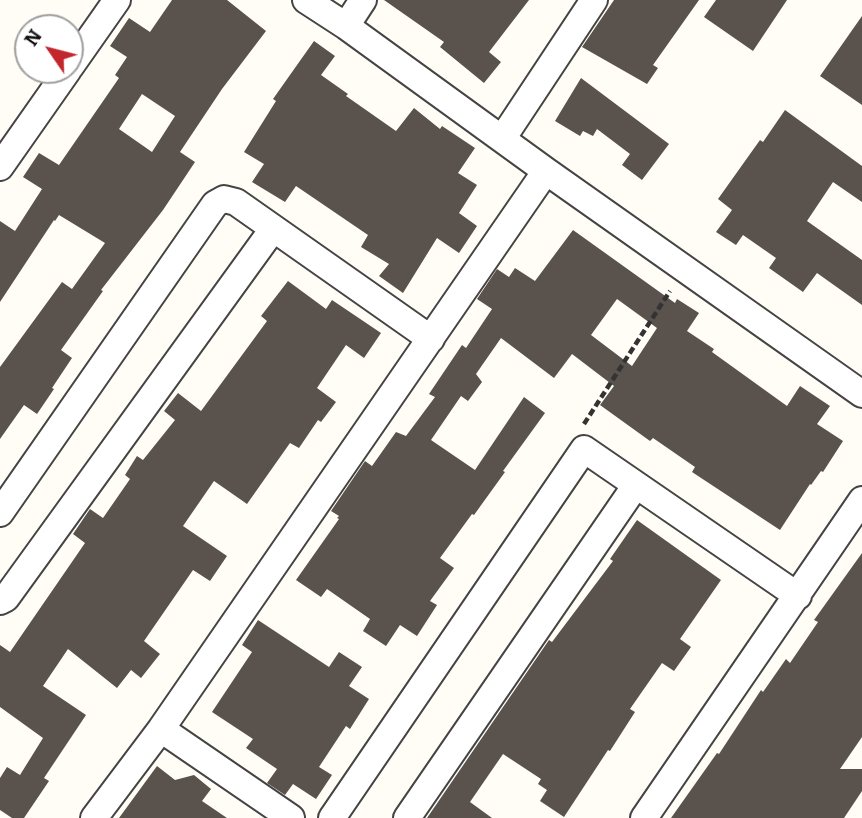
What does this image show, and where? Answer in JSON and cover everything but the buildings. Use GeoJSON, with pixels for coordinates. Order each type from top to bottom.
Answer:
{"type":"FeatureCollection","features":[{"type":"Feature","properties":{"kind":"street"},"geometry":{"type":"LineString","coordinates":[[84,47],[117,0]]}},
{"type":"Feature","properties":{"kind":"street"},"geometry":{"type":"LineString","coordinates":[[306,0],[862,394]]}},
{"type":"Feature","properties":{"kind":"street"},"geometry":{"type":"LineString","coordinates":[[346,26],[363,0]]}},
{"type":"Feature","properties":{"kind":"street"},"geometry":{"type":"LineString","coordinates":[[502,139],[594,0]]}},
{"type":"Feature","properties":{"kind":"street"},"geometry":{"type":"LineString","coordinates":[[0,167],[58,84]]}},
{"type":"Feature","properties":{"kind":"street"},"geometry":{"type":"LineString","coordinates":[[94,818],[161,729],[546,171]]}},
{"type":"Feature","properties":{"kind":"street"},"geometry":{"type":"LineString","coordinates":[[0,513],[215,204],[225,199],[236,202],[431,339]]}},
{"type":"Feature","properties":{"kind":"street"},"geometry":{"type":"LineString","coordinates":[[0,601],[6,598],[273,229]]}},
{"type":"Feature","properties":{"kind":"street"},"geometry":{"type":"LineString","coordinates":[[332,818],[584,449],[798,596]]}},
{"type":"Feature","properties":{"kind":"street"},"geometry":{"type":"LineString","coordinates":[[407,818],[636,485]]}},
{"type":"Feature","properties":{"kind":"street"},"geometry":{"type":"LineString","coordinates":[[644,818],[862,500]]}},
{"type":"Feature","properties":{"kind":"street"},"geometry":{"type":"LineString","coordinates":[[161,729],[291,818]]}},
{"type":"Feature","properties":{"kind":"path"},"geometry":{"type":"LineString","coordinates":[[584,449],[584,422],[685,268]]}}]}
